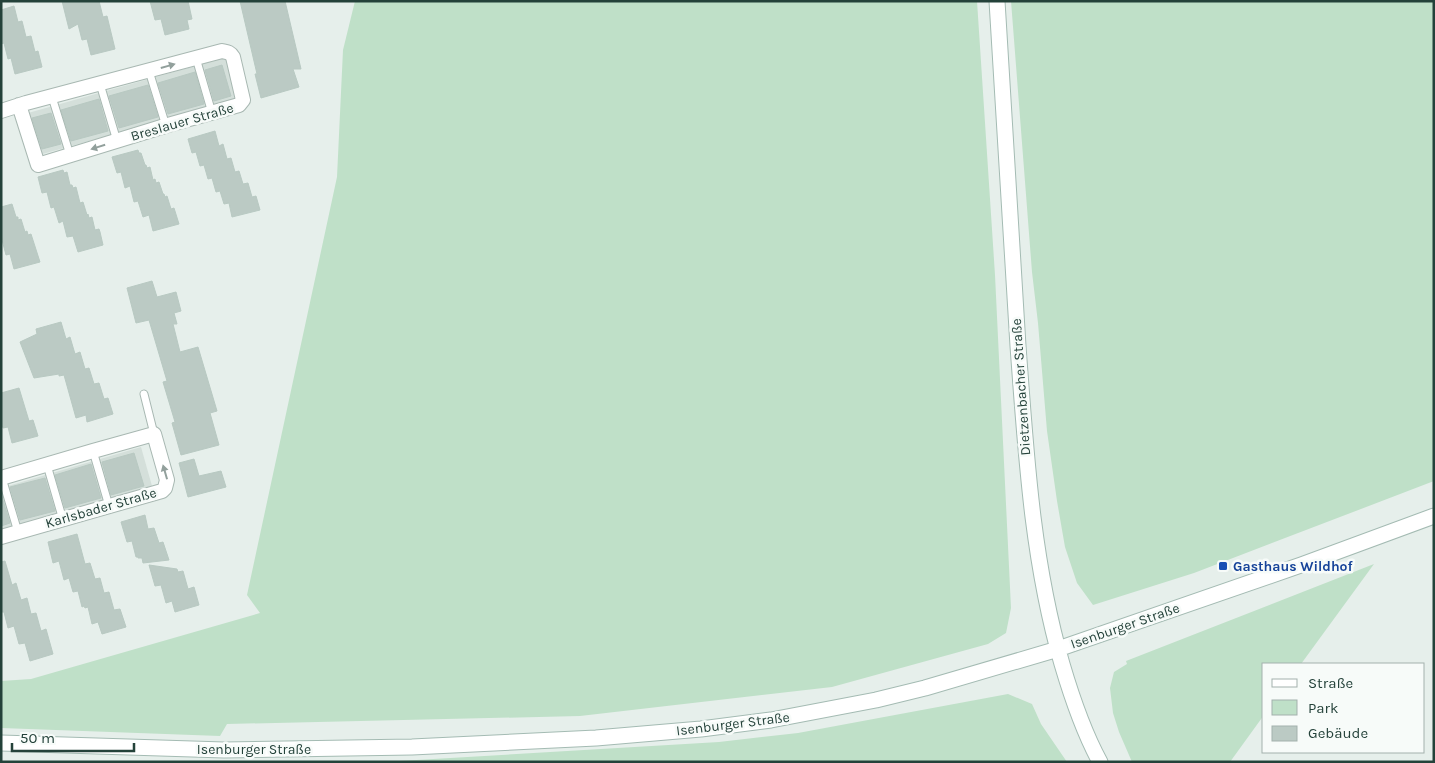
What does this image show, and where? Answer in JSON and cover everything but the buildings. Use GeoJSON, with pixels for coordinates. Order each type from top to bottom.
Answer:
{"type":"FeatureCollection","features":[{"type":"Feature","properties":{"kind":"main road","name":"Dietzenbacher Straße"},"geometry":{"type":"LineString","coordinates":[[997,1],[1024,433],[1028,482],[1038,557],[1048,613],[1073,700],[1100,762]]}},
{"type":"Feature","properties":{"kind":"main road","name":"Isenburger Straße"},"geometry":{"type":"LineString","coordinates":[[1,743],[224,750],[412,748],[596,738],[701,729],[771,720],[876,700],[964,677],[1058,649],[1292,568],[1434,516]]}},
{"type":"Feature","properties":{"kind":"street","name":"Breslauer Straße"},"geometry":{"type":"LineString","coordinates":[[1,111],[19,105],[222,51],[231,54],[243,100],[239,105],[38,165],[19,105]]}},
{"type":"Feature","properties":{"kind":"street"},"geometry":{"type":"LineString","coordinates":[[2,478],[154,434]]}},
{"type":"Feature","properties":{"kind":"street","name":"Karlsbader Straße"},"geometry":{"type":"LineString","coordinates":[[1,537],[162,491],[167,480],[154,434]]}},
{"type":"Feature","properties":{"kind":"lane"},"geometry":{"type":"LineString","coordinates":[[196,58],[212,113]]}},
{"type":"Feature","properties":{"kind":"lane"},"geometry":{"type":"LineString","coordinates":[[149,71],[166,126]]}},
{"type":"Feature","properties":{"kind":"lane"},"geometry":{"type":"LineString","coordinates":[[100,84],[117,141]]}},
{"type":"Feature","properties":{"kind":"lane"},"geometry":{"type":"LineString","coordinates":[[52,97],[70,155]]}},
{"type":"Feature","properties":{"kind":"lane"},"geometry":{"type":"LineString","coordinates":[[144,394],[154,434]]}},
{"type":"Feature","properties":{"kind":"lane"},"geometry":{"type":"LineString","coordinates":[[93,451],[109,506]]}},
{"type":"Feature","properties":{"kind":"lane"},"geometry":{"type":"LineString","coordinates":[[47,465],[63,520]]}},
{"type":"Feature","properties":{"kind":"lane"},"geometry":{"type":"LineString","coordinates":[[2,478],[18,532]]}},
{"type":"Feature","properties":{"kind":"shaded area"},"geometry":{"type":"Polygon","coordinates":[[[227,57],[239,99],[39,155],[28,113],[227,57]]]}},
{"type":"Feature","properties":{"kind":"shaded area"},"geometry":{"type":"Polygon","coordinates":[[[141,447],[152,486],[1,530],[1,488],[141,447]]]}},
{"type":"Feature","properties":{"kind":"green space"},"geometry":{"type":"Polygon","coordinates":[[[355,1],[977,1],[995,275],[1011,608],[1006,633],[988,644],[832,687],[580,716],[227,724],[220,736],[1,728],[1,681],[31,679],[260,613],[247,595],[337,177],[343,50],[355,1]]]}},
{"type":"Feature","properties":{"kind":"green space"},"geometry":{"type":"Polygon","coordinates":[[[1011,1],[1434,1],[1434,481],[1194,573],[1093,605],[1077,583],[1065,547],[1047,431],[1032,272],[1011,1]]]}},
{"type":"Feature","properties":{"kind":"green space"},"geometry":{"type":"Polygon","coordinates":[[[1374,564],[1302,663],[1262,663],[1262,718],[1230,762],[1132,762],[1113,713],[1110,688],[1114,672],[1127,664],[1126,661],[1374,564]]]}},
{"type":"Feature","properties":{"kind":"green space"},"geometry":{"type":"Polygon","coordinates":[[[1008,694],[1032,704],[1041,724],[1067,762],[382,762],[719,742],[798,733],[1008,694]]]}},
{"type":"Feature","properties":{"kind":"place","name":"Gasthaus Wildhof"},"geometry":{"type":"Point","coordinates":[1223,566]}}]}
